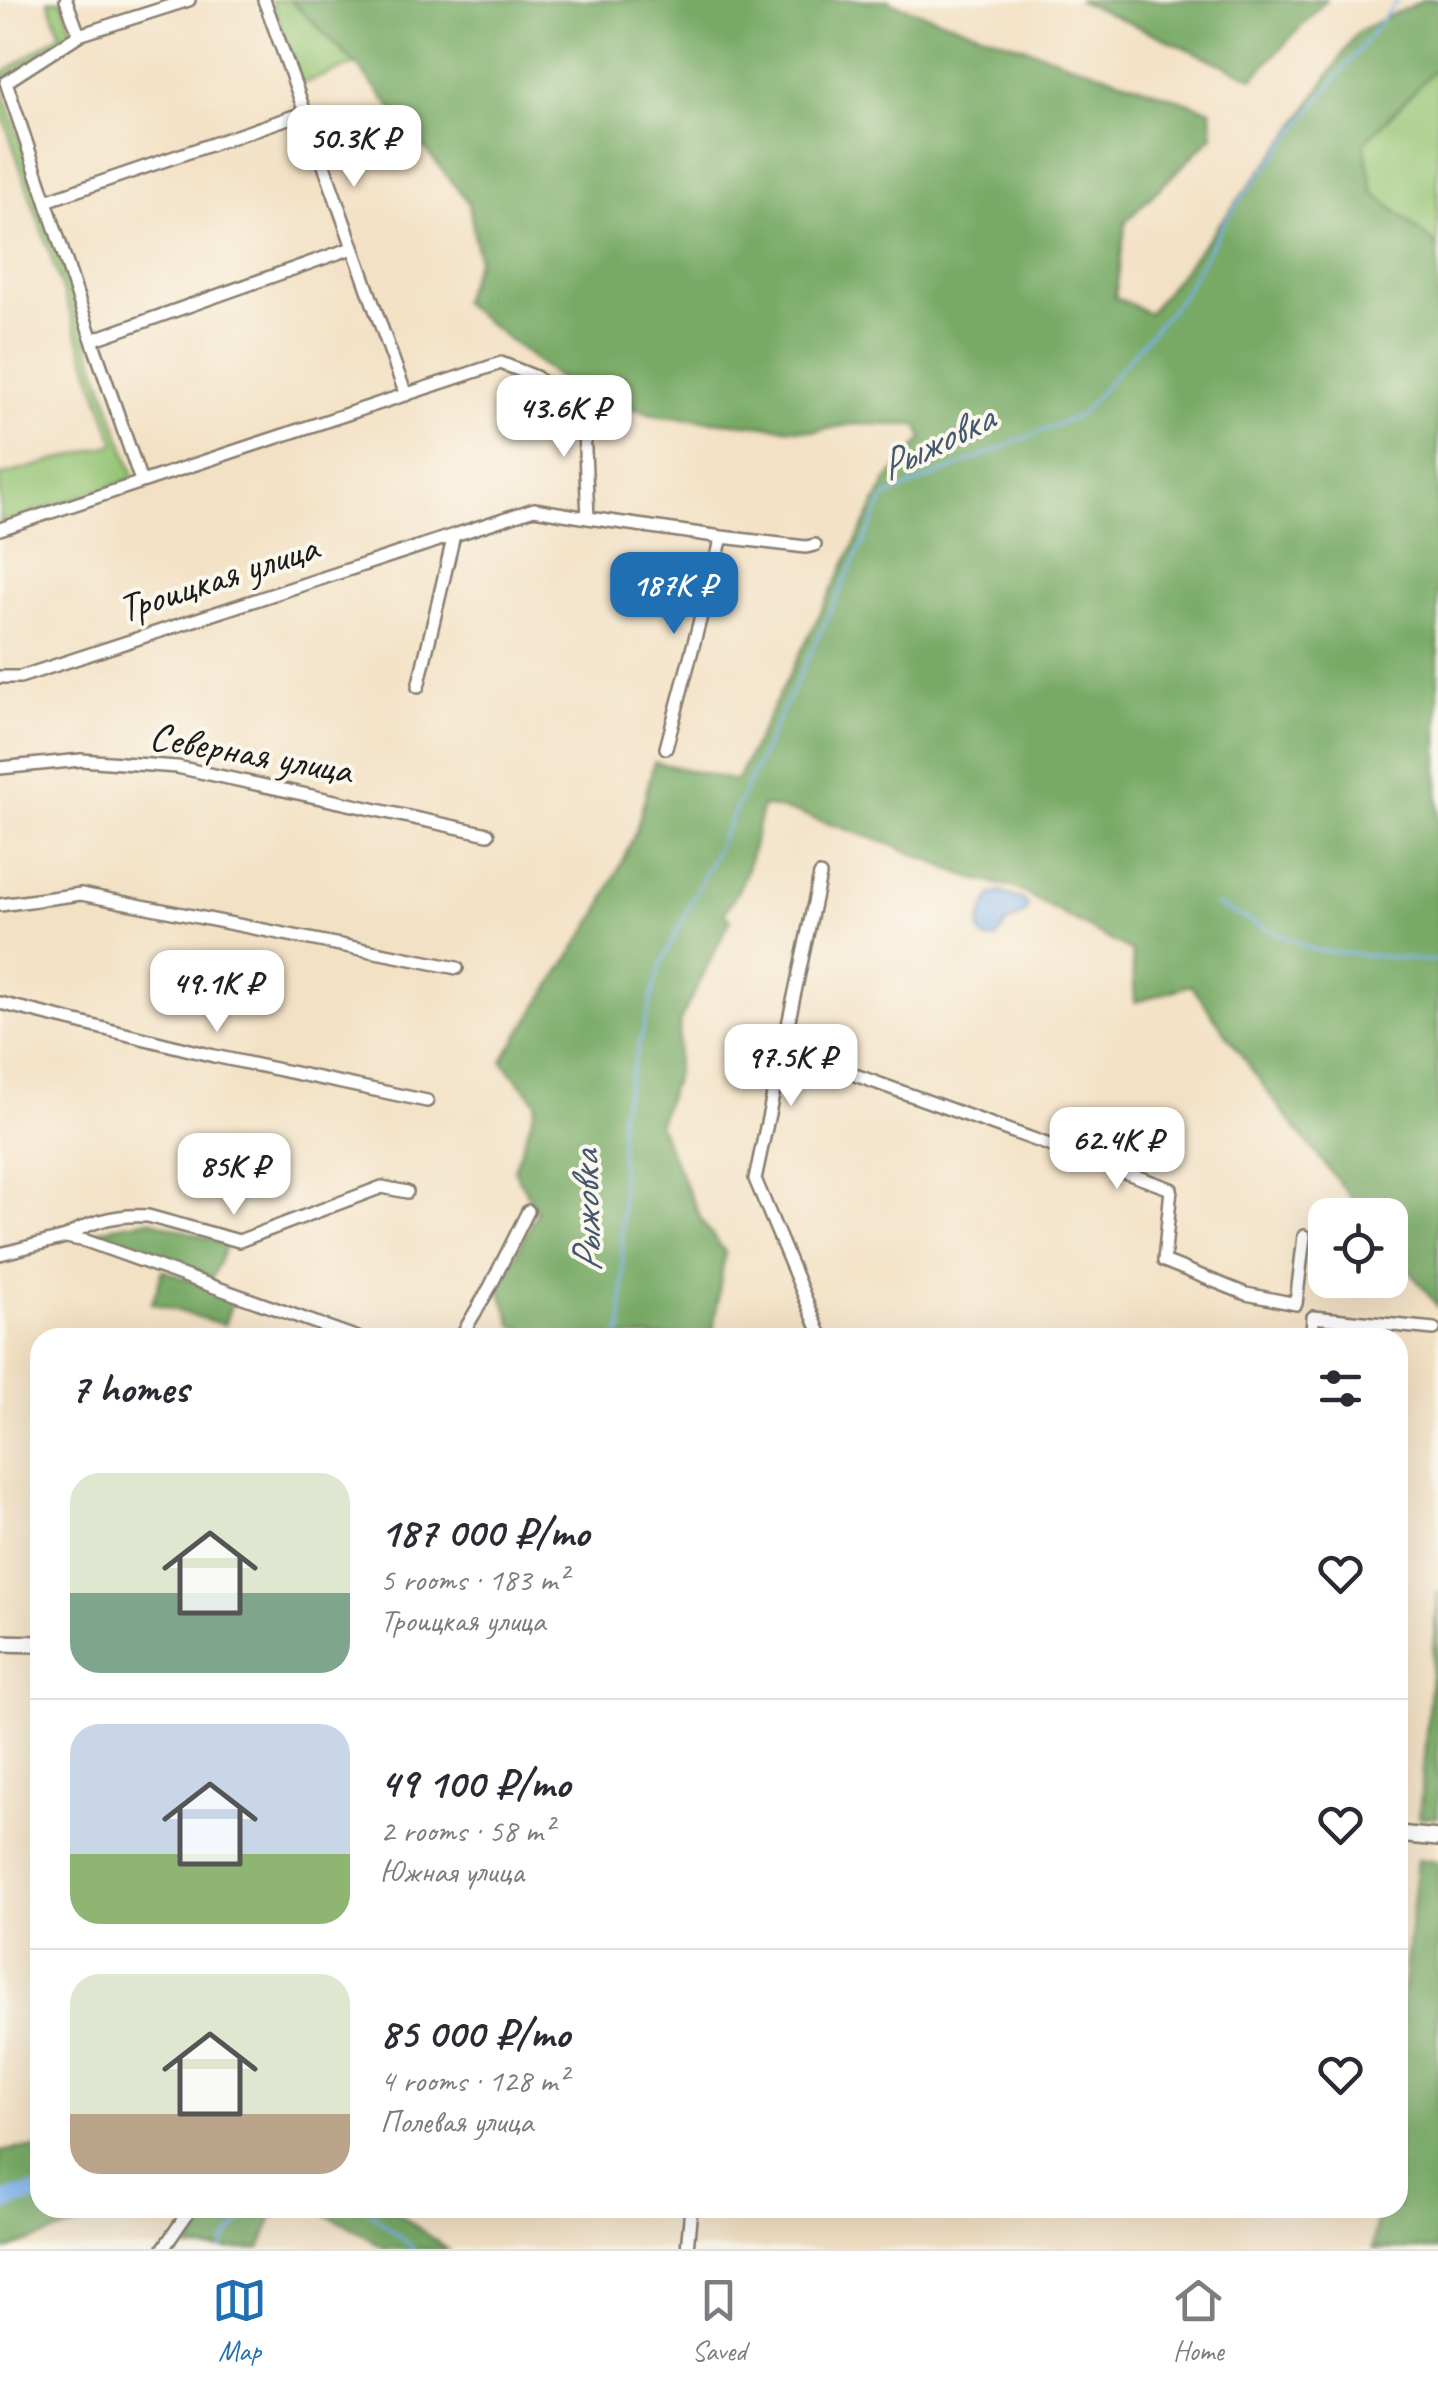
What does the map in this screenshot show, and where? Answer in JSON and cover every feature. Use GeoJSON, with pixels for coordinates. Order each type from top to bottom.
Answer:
{"type":"FeatureCollection","features":[{"type":"Feature","properties":{"kind":"street"},"geometry":{"type":"LineString","coordinates":[[66,0],[79,35]]}},
{"type":"Feature","properties":{"kind":"street"},"geometry":{"type":"LineString","coordinates":[[140,481],[6,82],[79,35],[189,0]]}},
{"type":"Feature","properties":{"kind":"street"},"geometry":{"type":"LineString","coordinates":[[264,0],[406,395]]}},
{"type":"Feature","properties":{"kind":"street"},"geometry":{"type":"LineString","coordinates":[[46,201],[306,112]]}},
{"type":"Feature","properties":{"kind":"street"},"geometry":{"type":"LineString","coordinates":[[92,340],[352,248]]}},
{"type":"Feature","properties":{"kind":"street"},"geometry":{"type":"LineString","coordinates":[[0,529],[501,364],[536,378],[568,406],[584,429],[588,518]]}},
{"type":"Feature","properties":{"kind":"street","name":"Троицкая улица"},"geometry":{"type":"LineString","coordinates":[[0,678],[20,677],[534,509],[722,538],[815,544]]}},
{"type":"Feature","properties":{"kind":"street"},"geometry":{"type":"LineString","coordinates":[[418,687],[454,535]]}},
{"type":"Feature","properties":{"kind":"street"},"geometry":{"type":"LineString","coordinates":[[666,748],[722,538]]}},
{"type":"Feature","properties":{"kind":"street","name":"Северная улица"},"geometry":{"type":"LineString","coordinates":[[0,768],[81,760],[177,766],[488,834]]}},
{"type":"Feature","properties":{"kind":"street"},"geometry":{"type":"LineString","coordinates":[[818,1328],[755,1179],[820,875]]}},
{"type":"Feature","properties":{"kind":"street"},"geometry":{"type":"LineString","coordinates":[[0,904],[81,894],[457,968]]}},
{"type":"Feature","properties":{"kind":"street"},"geometry":{"type":"LineString","coordinates":[[0,1004],[214,1056],[426,1101]]}},
{"type":"Feature","properties":{"kind":"street"},"geometry":{"type":"LineString","coordinates":[[784,1050],[1171,1189],[1164,1261],[1246,1294],[1296,1304],[1304,1236]]}},
{"type":"Feature","properties":{"kind":"street"},"geometry":{"type":"LineString","coordinates":[[0,1254],[66,1237],[93,1222],[138,1215],[239,1241],[382,1187],[408,1192]]}},
{"type":"Feature","properties":{"kind":"street"},"geometry":{"type":"LineString","coordinates":[[466,1328],[528,1210]]}},
{"type":"Feature","properties":{"kind":"street"},"geometry":{"type":"LineString","coordinates":[[66,1237],[135,1257],[330,1328]]}},
{"type":"Feature","properties":{"kind":"street"},"geometry":{"type":"LineString","coordinates":[[1313,1328],[1314,1317],[1434,1329]]}},
{"type":"Feature","properties":{"kind":"street"},"geometry":{"type":"LineString","coordinates":[[0,1643],[30,1644]]}},
{"type":"Feature","properties":{"kind":"street"},"geometry":{"type":"LineString","coordinates":[[1408,1835],[1438,1838]]}},
{"type":"Feature","properties":{"kind":"street"},"geometry":{"type":"LineString","coordinates":[[163,2249],[184,2218]]}},
{"type":"Feature","properties":{"kind":"street"},"geometry":{"type":"LineString","coordinates":[[688,2249],[690,2218]]}},
{"type":"Feature","properties":{"kind":"green space"},"geometry":{"type":"Polygon","coordinates":[[[48,0],[62,0],[72,27],[69,37],[0,81],[0,75],[61,34],[48,0]]]}},
{"type":"Feature","properties":{"kind":"green space"},"geometry":{"type":"Polygon","coordinates":[[[271,0],[290,0],[356,64],[301,84],[271,0]]]}},
{"type":"Feature","properties":{"kind":"green space"},"geometry":{"type":"Polygon","coordinates":[[[290,0],[889,0],[1211,110],[1213,136],[1126,221],[1115,297],[1149,313],[1292,132],[1357,32],[1423,0],[1438,0],[1438,66],[1364,143],[1373,192],[1438,247],[1438,1307],[1408,1269],[1408,1198],[1351,1198],[1278,1106],[1191,985],[1135,1002],[1132,952],[1013,887],[974,879],[890,844],[797,813],[763,806],[745,874],[724,913],[731,919],[680,1021],[676,1073],[658,1125],[703,1223],[725,1252],[713,1328],[513,1326],[499,1287],[537,1212],[514,1170],[537,1103],[502,1061],[598,913],[636,831],[654,762],[736,781],[887,480],[923,439],[917,425],[853,424],[817,431],[660,416],[576,392],[461,302],[478,258],[469,203],[356,64],[290,0]]]}},
{"type":"Feature","properties":{"kind":"green space"},"geometry":{"type":"Polygon","coordinates":[[[1078,0],[1326,0],[1253,78],[1078,0]]]}},
{"type":"Feature","properties":{"kind":"green space"},"geometry":{"type":"Polygon","coordinates":[[[1438,66],[1438,247],[1373,192],[1364,143],[1438,66]]]}},
{"type":"Feature","properties":{"kind":"green space"},"geometry":{"type":"Polygon","coordinates":[[[0,81],[133,474],[130,480],[0,524],[0,476],[115,444],[0,107],[0,81]]]}},
{"type":"Feature","properties":{"kind":"green space"},"geometry":{"type":"Polygon","coordinates":[[[150,1220],[227,1244],[212,1278],[85,1235],[150,1220]]]}},
{"type":"Feature","properties":{"kind":"green space"},"geometry":{"type":"Polygon","coordinates":[[[163,1270],[234,1297],[224,1325],[152,1303],[163,1270]]]}},
{"type":"Feature","properties":{"kind":"green space"},"geometry":{"type":"Polygon","coordinates":[[[1438,1590],[1438,1818],[1419,1817],[1438,1590]]]}},
{"type":"Feature","properties":{"kind":"green space"},"geometry":{"type":"Polygon","coordinates":[[[1418,1860],[1438,1861],[1438,2249],[1373,2249],[1376,2218],[1408,2218],[1408,1947],[1418,1860]]]}},
{"type":"Feature","properties":{"kind":"green space"},"geometry":{"type":"Polygon","coordinates":[[[30,2148],[30,2218],[94,2218],[0,2249],[0,2152],[30,2148]]]}},
{"type":"Feature","properties":{"kind":"green space"},"geometry":{"type":"Polygon","coordinates":[[[205,2218],[273,2218],[260,2249],[188,2249],[205,2218]]]}},
{"type":"Feature","properties":{"kind":"green space"},"geometry":{"type":"Polygon","coordinates":[[[334,2218],[405,2218],[447,2249],[385,2249],[334,2218]]]}},
{"type":"Feature","properties":{"kind":"water"},"geometry":{"type":"Polygon","coordinates":[[[1000,892],[1025,901],[1028,907],[996,939],[985,939],[980,922],[992,895],[1000,892]]]}},
{"type":"Feature","properties":{"kind":"waterway","name":"Рыжовка"},"geometry":{"type":"LineString","coordinates":[[622,1328],[620,1115],[660,967],[885,497],[1080,415],[1180,299],[1228,216],[1398,0]]}},
{"type":"Feature","properties":{"kind":"waterway"},"geometry":{"type":"LineString","coordinates":[[1216,905],[1313,950],[1438,959]]}},
{"type":"Feature","properties":{"kind":"waterway","name":"Рыжовка"},"geometry":{"type":"LineString","coordinates":[[0,2204],[30,2195]]}},
{"type":"Feature","properties":{"kind":"waterway"},"geometry":{"type":"LineString","coordinates":[[223,2249],[245,2218]]}},
{"type":"Feature","properties":{"kind":"waterway"},"geometry":{"type":"LineString","coordinates":[[377,2218],[414,2249]]}}]}
